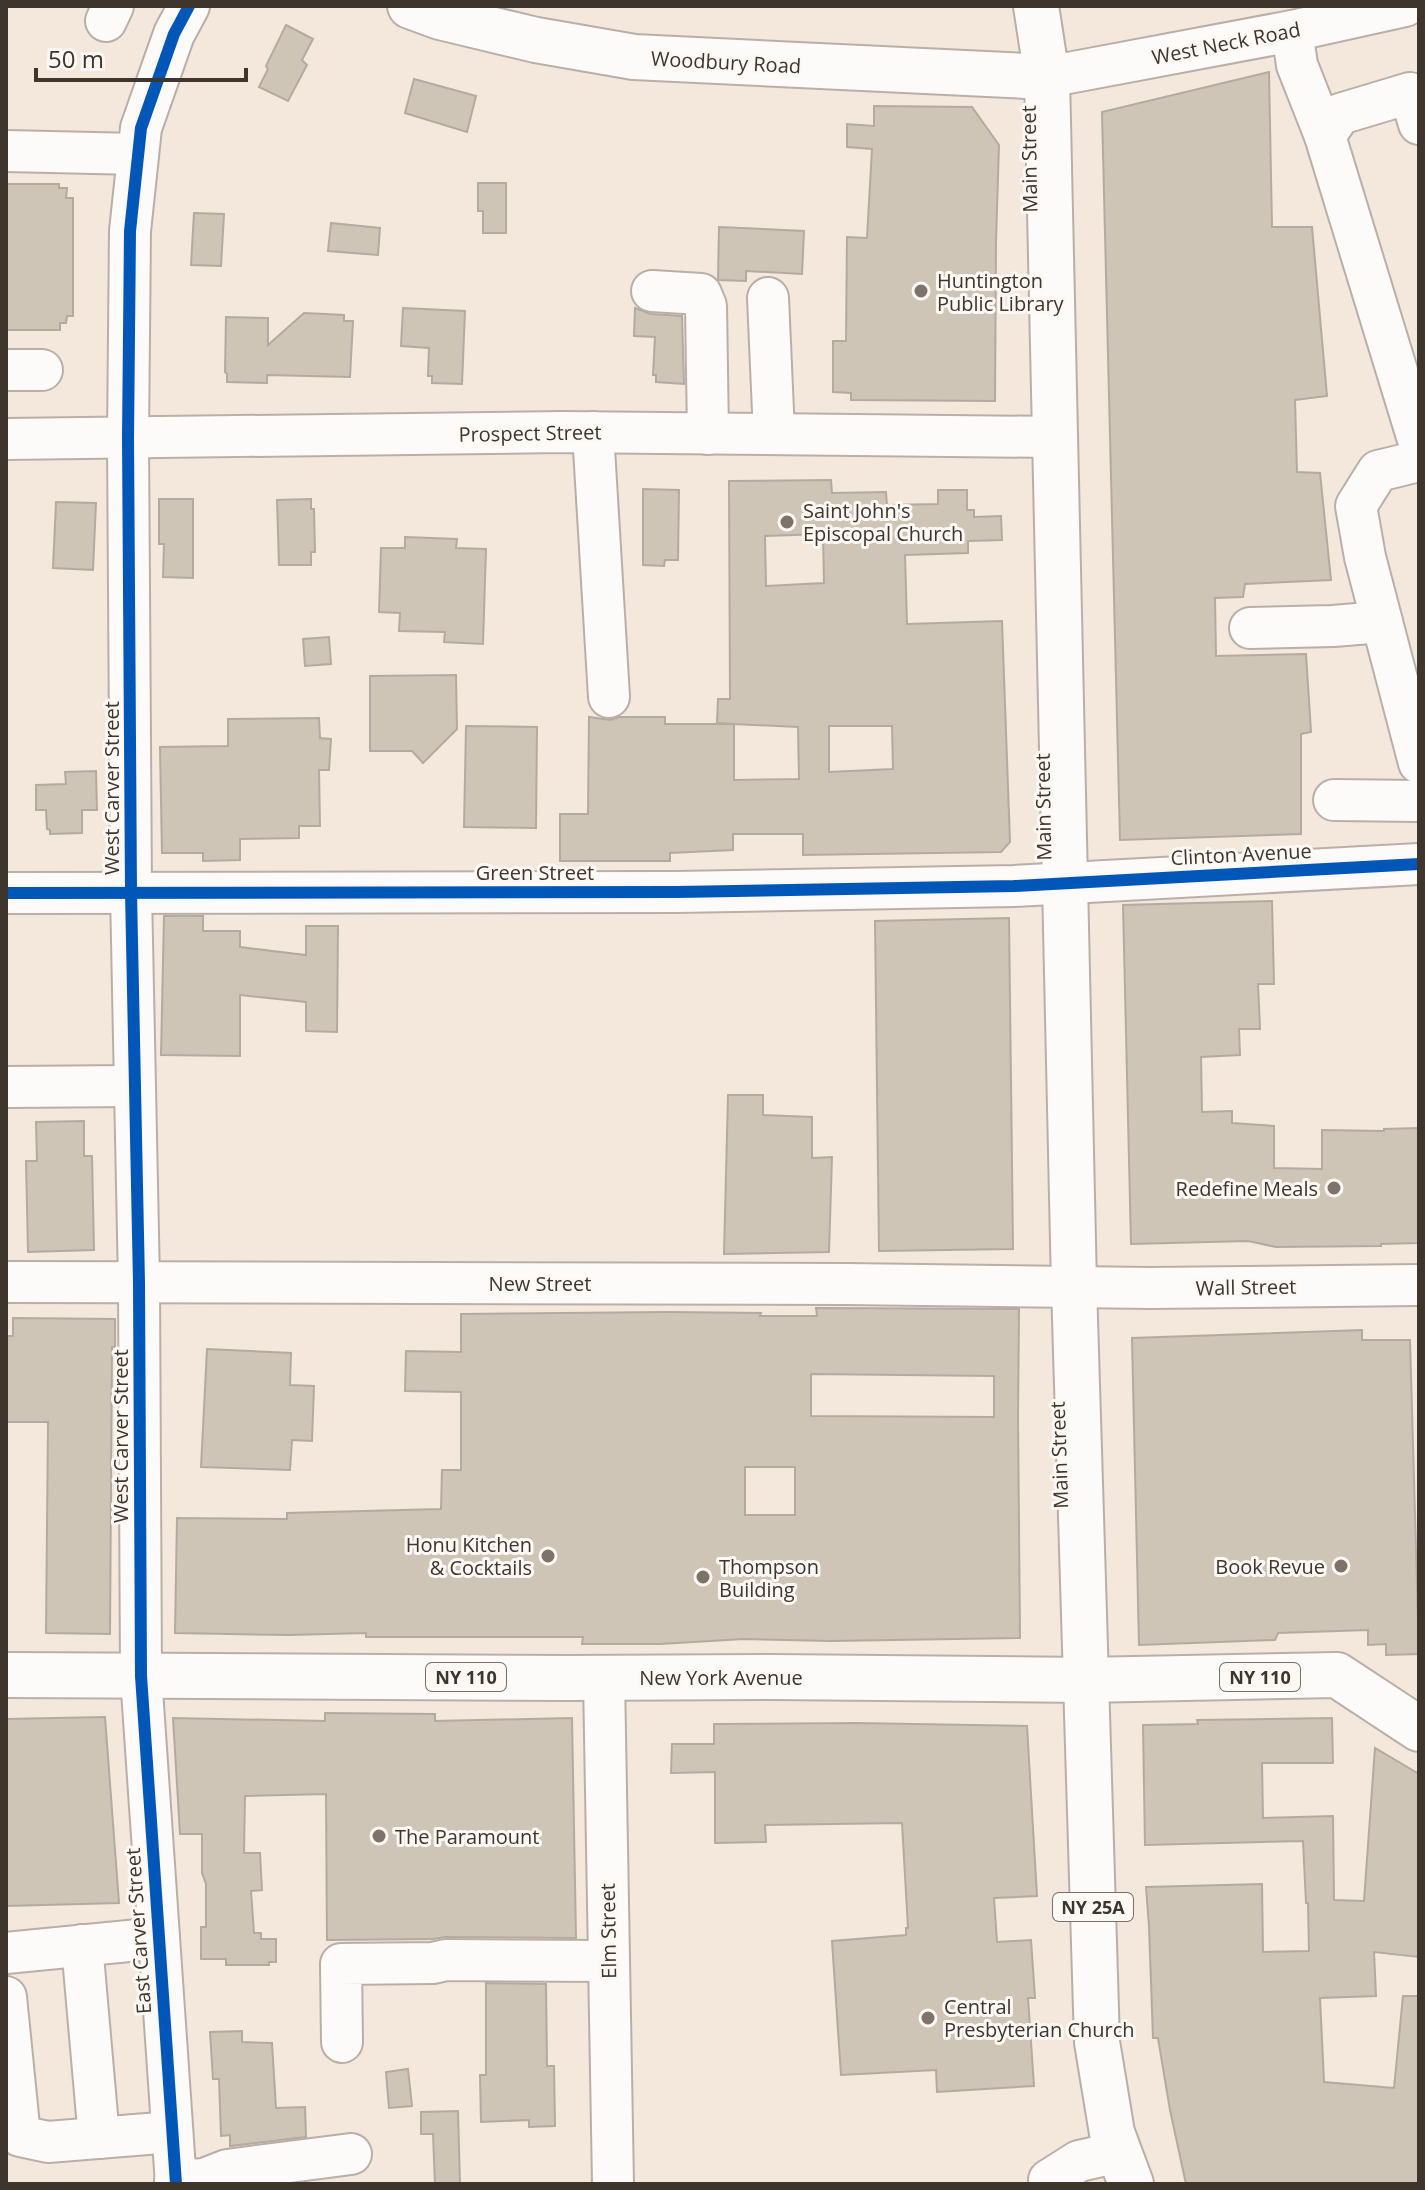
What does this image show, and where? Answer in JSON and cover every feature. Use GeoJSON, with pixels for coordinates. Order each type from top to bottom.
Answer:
{"type":"FeatureCollection","features":[{"type":"Feature","properties":{"kind":"main road","name":"Woodbury Road"},"geometry":{"type":"LineString","coordinates":[[410,6],[440,17],[536,40],[634,57],[1047,77]]}},
{"type":"Feature","properties":{"kind":"main road","name":"Main Street"},"geometry":{"type":"LineString","coordinates":[[1036,6],[1047,77],[1074,1286],[1097,2042],[1112,2133],[1125,2168]]}},
{"type":"Feature","properties":{"kind":"main road","name":"New York Avenue"},"geometry":{"type":"LineString","coordinates":[[6,1675],[1085,1680],[1337,1675],[1419,1729]]}},
{"type":"Feature","properties":{"kind":"street","name":"West Carver Street"},"geometry":{"type":"LineString","coordinates":[[141,1676],[139,1283],[131,892],[130,231],[141,128],[174,34],[189,6]]}},
{"type":"Feature","properties":{"kind":"street","name":"West Neck Road"},"geometry":{"type":"LineString","coordinates":[[1047,77],[1292,31],[1405,6]]}},
{"type":"Feature","properties":{"kind":"street"},"geometry":{"type":"LineString","coordinates":[[1292,31],[1297,65],[1325,136],[1419,443]]}},
{"type":"Feature","properties":{"kind":"street"},"geometry":{"type":"LineString","coordinates":[[1325,136],[1340,114],[1410,93],[1419,124]]}},
{"type":"Feature","properties":{"kind":"street"},"geometry":{"type":"LineString","coordinates":[[6,151],[138,154]]}},
{"type":"Feature","properties":{"kind":"street"},"geometry":{"type":"LineString","coordinates":[[652,291],[701,294],[706,306],[708,434]]}},
{"type":"Feature","properties":{"kind":"street"},"geometry":{"type":"LineString","coordinates":[[768,298],[774,434]]}},
{"type":"Feature","properties":{"kind":"street"},"geometry":{"type":"LineString","coordinates":[[593,432],[609,697]]}},
{"type":"Feature","properties":{"kind":"street","name":"Prospect Street"},"geometry":{"type":"LineString","coordinates":[[6,439],[593,432],[1054,437]]}},
{"type":"Feature","properties":{"kind":"street"},"geometry":{"type":"LineString","coordinates":[[1419,461],[1378,471],[1356,506],[1365,557],[1419,763]]}},
{"type":"Feature","properties":{"kind":"street"},"geometry":{"type":"LineString","coordinates":[[1250,628],[1382,622]]}},
{"type":"Feature","properties":{"kind":"street"},"geometry":{"type":"LineString","coordinates":[[1334,800],[1419,801]]}},
{"type":"Feature","properties":{"kind":"street","name":"Clinton Avenue"},"geometry":{"type":"LineString","coordinates":[[1065,885],[1419,864]]}},
{"type":"Feature","properties":{"kind":"street","name":"Green Street"},"geometry":{"type":"LineString","coordinates":[[6,893],[677,892],[1065,885]]}},
{"type":"Feature","properties":{"kind":"street"},"geometry":{"type":"LineString","coordinates":[[6,1087],[134,1086]]}},
{"type":"Feature","properties":{"kind":"street","name":"New Street"},"geometry":{"type":"LineString","coordinates":[[6,1282],[1074,1286]]}},
{"type":"Feature","properties":{"kind":"street","name":"Wall Street"},"geometry":{"type":"LineString","coordinates":[[1074,1286],[1419,1285]]}},
{"type":"Feature","properties":{"kind":"street","name":"East Carver Street"},"geometry":{"type":"LineString","coordinates":[[141,1676],[176,2183]]}},
{"type":"Feature","properties":{"kind":"street","name":"Elm Street"},"geometry":{"type":"LineString","coordinates":[[604,1678],[613,2184]]}},
{"type":"Feature","properties":{"kind":"street"},"geometry":{"type":"LineString","coordinates":[[6,1952],[159,1938]]}},
{"type":"Feature","properties":{"kind":"street"},"geometry":{"type":"LineString","coordinates":[[82,1945],[99,2138]]}},
{"type":"Feature","properties":{"kind":"street"},"geometry":{"type":"LineString","coordinates":[[342,2042],[341,1964],[433,1963],[446,1960],[609,1961]]}},
{"type":"Feature","properties":{"kind":"street"},"geometry":{"type":"LineString","coordinates":[[6,1997],[20,2136],[48,2142],[172,2132]]}},
{"type":"Feature","properties":{"kind":"street"},"geometry":{"type":"LineString","coordinates":[[176,2183],[204,2179],[227,2170],[351,2154]]}},
{"type":"Feature","properties":{"kind":"street"},"geometry":{"type":"LineString","coordinates":[[1049,2180],[1079,2161],[1125,2168]]}},
{"type":"Feature","properties":{"kind":"building"},"geometry":{"type":"Polygon","coordinates":[[[286,25],[313,39],[302,60],[307,65],[288,101],[259,87],[286,25]]]}},
{"type":"Feature","properties":{"kind":"building"},"geometry":{"type":"Polygon","coordinates":[[[1269,72],[1272,227],[1312,227],[1327,396],[1295,400],[1297,472],[1320,473],[1331,580],[1245,584],[1243,597],[1215,598],[1216,656],[1306,654],[1311,732],[1301,734],[1301,834],[1120,840],[1102,112],[1269,72]]]}},
{"type":"Feature","properties":{"kind":"building"},"geometry":{"type":"Polygon","coordinates":[[[414,79],[476,96],[467,132],[405,113],[414,79]]]}},
{"type":"Feature","properties":{"kind":"building"},"geometry":{"type":"Polygon","coordinates":[[[874,106],[972,107],[999,145],[995,401],[851,400],[851,393],[833,392],[833,341],[846,341],[847,237],[867,238],[872,149],[847,147],[847,124],[874,126],[874,106]]]}},
{"type":"Feature","properties":{"kind":"building"},"geometry":{"type":"Polygon","coordinates":[[[478,183],[506,183],[506,233],[483,233],[483,211],[478,211],[478,183]]]}},
{"type":"Feature","properties":{"kind":"building"},"geometry":{"type":"Polygon","coordinates":[[[6,184],[59,184],[59,188],[67,188],[66,198],[73,198],[73,316],[67,316],[66,323],[60,323],[60,330],[6,330],[6,184]]]}},
{"type":"Feature","properties":{"kind":"building"},"geometry":{"type":"Polygon","coordinates":[[[194,213],[224,214],[221,266],[191,265],[194,213]]]}},
{"type":"Feature","properties":{"kind":"building"},"geometry":{"type":"Polygon","coordinates":[[[331,223],[380,228],[378,255],[328,251],[331,223]]]}},
{"type":"Feature","properties":{"kind":"building"},"geometry":{"type":"Polygon","coordinates":[[[719,227],[804,231],[802,274],[746,271],[746,281],[718,280],[719,227]]]}},
{"type":"Feature","properties":{"kind":"building"},"geometry":{"type":"Polygon","coordinates":[[[403,308],[465,311],[462,384],[432,383],[432,376],[428,376],[429,348],[401,346],[403,308]]]}},
{"type":"Feature","properties":{"kind":"building"},"geometry":{"type":"Polygon","coordinates":[[[635,308],[651,314],[682,316],[684,384],[656,382],[656,375],[653,375],[655,337],[634,336],[635,308]]]}},
{"type":"Feature","properties":{"kind":"building"},"geometry":{"type":"Polygon","coordinates":[[[304,313],[344,315],[344,321],[353,321],[350,377],[267,375],[267,383],[227,382],[226,317],[268,318],[268,345],[304,313]]]}},
{"type":"Feature","properties":{"kind":"building"},"geometry":{"type":"Polygon","coordinates":[[[831,480],[832,493],[886,492],[887,505],[938,504],[938,490],[967,490],[967,510],[974,510],[974,517],[1001,516],[1002,540],[968,541],[968,553],[905,555],[907,624],[1002,621],[1010,842],[1001,852],[803,855],[803,834],[733,834],[733,850],[670,853],[670,861],[560,861],[560,814],[588,814],[589,717],[610,720],[619,717],[665,717],[665,724],[734,724],[717,723],[718,699],[730,699],[729,481],[831,480]],[[823,534],[765,536],[766,586],[824,583],[823,534]],[[734,724],[734,780],[799,779],[798,727],[734,724]],[[829,726],[829,772],[893,769],[892,726],[829,726]]]}},
{"type":"Feature","properties":{"kind":"building"},"geometry":{"type":"Polygon","coordinates":[[[643,489],[679,490],[678,560],[665,560],[664,566],[643,565],[643,489]]]}},
{"type":"Feature","properties":{"kind":"building"},"geometry":{"type":"Polygon","coordinates":[[[159,499],[193,499],[193,578],[163,577],[164,544],[159,544],[159,499]]]}},
{"type":"Feature","properties":{"kind":"building"},"geometry":{"type":"Polygon","coordinates":[[[311,499],[315,552],[311,552],[311,565],[279,565],[277,500],[311,499]]]}},
{"type":"Feature","properties":{"kind":"building"},"geometry":{"type":"Polygon","coordinates":[[[56,502],[96,503],[93,570],[53,568],[56,502]]]}},
{"type":"Feature","properties":{"kind":"building"},"geometry":{"type":"Polygon","coordinates":[[[405,537],[457,539],[456,548],[486,549],[483,644],[444,642],[445,632],[399,631],[400,613],[379,612],[381,548],[405,548],[405,537]]]}},
{"type":"Feature","properties":{"kind":"building"},"geometry":{"type":"Polygon","coordinates":[[[329,637],[331,664],[305,666],[303,639],[329,637]]]}},
{"type":"Feature","properties":{"kind":"building"},"geometry":{"type":"Polygon","coordinates":[[[456,675],[457,729],[423,763],[412,751],[370,751],[370,676],[456,675]]]}},
{"type":"Feature","properties":{"kind":"building"},"geometry":{"type":"Polygon","coordinates":[[[319,718],[320,738],[331,739],[329,770],[319,770],[320,826],[299,826],[299,838],[240,839],[240,860],[203,861],[203,853],[162,853],[160,747],[228,746],[228,719],[319,718]]]}},
{"type":"Feature","properties":{"kind":"building"},"geometry":{"type":"Polygon","coordinates":[[[466,726],[537,727],[536,828],[464,827],[466,726]]]}},
{"type":"Feature","properties":{"kind":"building"},"geometry":{"type":"Polygon","coordinates":[[[96,771],[97,810],[82,810],[82,833],[50,834],[46,810],[36,810],[36,785],[66,784],[65,772],[96,771]]]}},
{"type":"Feature","properties":{"kind":"building"},"geometry":{"type":"Polygon","coordinates":[[[1272,901],[1274,984],[1258,984],[1260,1029],[1239,1029],[1240,1055],[1201,1057],[1202,1112],[1232,1111],[1232,1123],[1274,1126],[1274,1168],[1322,1169],[1322,1130],[1419,1128],[1419,1243],[1276,1247],[1248,1241],[1131,1244],[1123,905],[1272,901]]]}},
{"type":"Feature","properties":{"kind":"building"},"geometry":{"type":"Polygon","coordinates":[[[164,916],[203,916],[203,931],[240,931],[240,947],[306,955],[306,926],[338,926],[337,1032],[306,1031],[306,1002],[240,995],[240,1056],[161,1055],[164,916]]]}},
{"type":"Feature","properties":{"kind":"building"},"geometry":{"type":"Polygon","coordinates":[[[1009,918],[1013,1249],[879,1251],[875,921],[1009,918]]]}},
{"type":"Feature","properties":{"kind":"building"},"geometry":{"type":"Polygon","coordinates":[[[728,1095],[763,1095],[763,1115],[812,1117],[812,1158],[832,1157],[829,1252],[724,1254],[728,1095]]]}},
{"type":"Feature","properties":{"kind":"building"},"geometry":{"type":"Polygon","coordinates":[[[84,1121],[84,1156],[92,1156],[94,1250],[28,1252],[26,1161],[37,1161],[36,1122],[84,1121]]]}},
{"type":"Feature","properties":{"kind":"building"},"geometry":{"type":"Polygon","coordinates":[[[816,1308],[1019,1309],[1020,1638],[744,1639],[660,1644],[582,1644],[583,1637],[175,1633],[177,1518],[287,1519],[287,1513],[441,1509],[442,1470],[461,1470],[461,1392],[405,1391],[406,1351],[461,1352],[461,1314],[668,1312],[817,1316],[816,1308]],[[811,1374],[811,1416],[994,1417],[994,1376],[811,1374]],[[745,1467],[745,1515],[795,1515],[795,1467],[745,1467]]]}},
{"type":"Feature","properties":{"kind":"building"},"geometry":{"type":"Polygon","coordinates":[[[13,1318],[115,1319],[115,1347],[112,1347],[110,1634],[46,1633],[48,1422],[6,1422],[6,1336],[13,1336],[13,1318]]]}},
{"type":"Feature","properties":{"kind":"building"},"geometry":{"type":"Polygon","coordinates":[[[1362,1330],[1362,1340],[1410,1340],[1419,1654],[1386,1655],[1386,1644],[1368,1645],[1368,1630],[1278,1633],[1275,1640],[1139,1645],[1132,1338],[1362,1330]]]}},
{"type":"Feature","properties":{"kind":"building"},"geometry":{"type":"Polygon","coordinates":[[[207,1349],[291,1353],[290,1385],[314,1386],[312,1441],[292,1440],[290,1470],[201,1467],[207,1349]]]}},
{"type":"Feature","properties":{"kind":"building"},"geometry":{"type":"Polygon","coordinates":[[[325,1713],[435,1714],[435,1721],[572,1718],[576,1938],[327,1940],[326,1794],[245,1796],[244,1853],[260,1853],[262,1890],[251,1891],[254,1933],[261,1933],[261,1939],[276,1939],[276,1962],[269,1962],[269,1965],[226,1965],[226,1959],[201,1959],[201,1927],[206,1927],[202,1834],[180,1834],[173,1718],[325,1721],[325,1713]]]}},
{"type":"Feature","properties":{"kind":"building"},"geometry":{"type":"Polygon","coordinates":[[[105,1717],[119,1903],[6,1906],[6,1719],[105,1717]]]}},
{"type":"Feature","properties":{"kind":"building"},"geometry":{"type":"Polygon","coordinates":[[[1332,1718],[1333,1763],[1262,1763],[1263,1818],[1333,1816],[1334,1900],[1364,1901],[1375,1748],[1419,1774],[1419,1957],[1374,1952],[1376,1996],[1320,1998],[1324,2082],[1394,2088],[1403,1996],[1419,1996],[1419,2184],[1186,2184],[1158,2038],[1153,2038],[1146,1887],[1262,1884],[1263,1952],[1309,1951],[1303,1841],[1145,1845],[1143,1725],[1198,1724],[1197,1720],[1332,1718]]]}},
{"type":"Feature","properties":{"kind":"building"},"geometry":{"type":"Polygon","coordinates":[[[714,1724],[1027,1726],[1037,1896],[994,1898],[997,1942],[1031,1940],[1035,1998],[1028,1998],[1034,2086],[937,2092],[936,2070],[841,2075],[832,1941],[906,1935],[902,1823],[765,1825],[766,1842],[715,1843],[715,1772],[671,1773],[672,1744],[714,1744],[714,1724]]]}},
{"type":"Feature","properties":{"kind":"building"},"geometry":{"type":"Polygon","coordinates":[[[486,1983],[546,1984],[547,2066],[554,2066],[555,2126],[529,2127],[529,2120],[481,2122],[480,2075],[486,2075],[486,1983]]]}},
{"type":"Feature","properties":{"kind":"building"},"geometry":{"type":"Polygon","coordinates":[[[242,2031],[242,2042],[272,2043],[276,2108],[305,2107],[306,2137],[230,2146],[230,2135],[221,2136],[219,2079],[213,2079],[210,2032],[242,2031]]]}},
{"type":"Feature","properties":{"kind":"building"},"geometry":{"type":"Polygon","coordinates":[[[408,2069],[412,2106],[389,2108],[386,2072],[408,2069]]]}},
{"type":"Feature","properties":{"kind":"building"},"geometry":{"type":"Polygon","coordinates":[[[458,2111],[460,2184],[435,2184],[433,2134],[421,2134],[421,2112],[458,2111]]]}},
{"type":"Feature","properties":{"kind":"cycle path"},"geometry":{"type":"LineString","coordinates":[[176,2184],[141,1676],[128,438],[130,231],[141,128],[174,34],[189,6]]}},
{"type":"Feature","properties":{"kind":"cycle path"},"geometry":{"type":"LineString","coordinates":[[6,893],[677,892],[1014,886],[1419,864]]}},
{"type":"Feature","properties":{"kind":"place","name":"Huntington Public Library"},"geometry":{"type":"Point","coordinates":[921,291]}},
{"type":"Feature","properties":{"kind":"place","name":"Saint John's Episcopal Church"},"geometry":{"type":"Point","coordinates":[787,522]}},
{"type":"Feature","properties":{"kind":"place","name":"Redefine Meals"},"geometry":{"type":"Point","coordinates":[1334,1188]}},
{"type":"Feature","properties":{"kind":"place","name":"Honu Kitchen & Cocktails"},"geometry":{"type":"Point","coordinates":[548,1556]}},
{"type":"Feature","properties":{"kind":"place","name":"Book Revue"},"geometry":{"type":"Point","coordinates":[1341,1566]}},
{"type":"Feature","properties":{"kind":"place","name":"Thompson Building"},"geometry":{"type":"Point","coordinates":[703,1577]}},
{"type":"Feature","properties":{"kind":"place","name":"The Paramount"},"geometry":{"type":"Point","coordinates":[379,1836]}},
{"type":"Feature","properties":{"kind":"place","name":"Central Presbyterian Church"},"geometry":{"type":"Point","coordinates":[928,2018]}}]}
